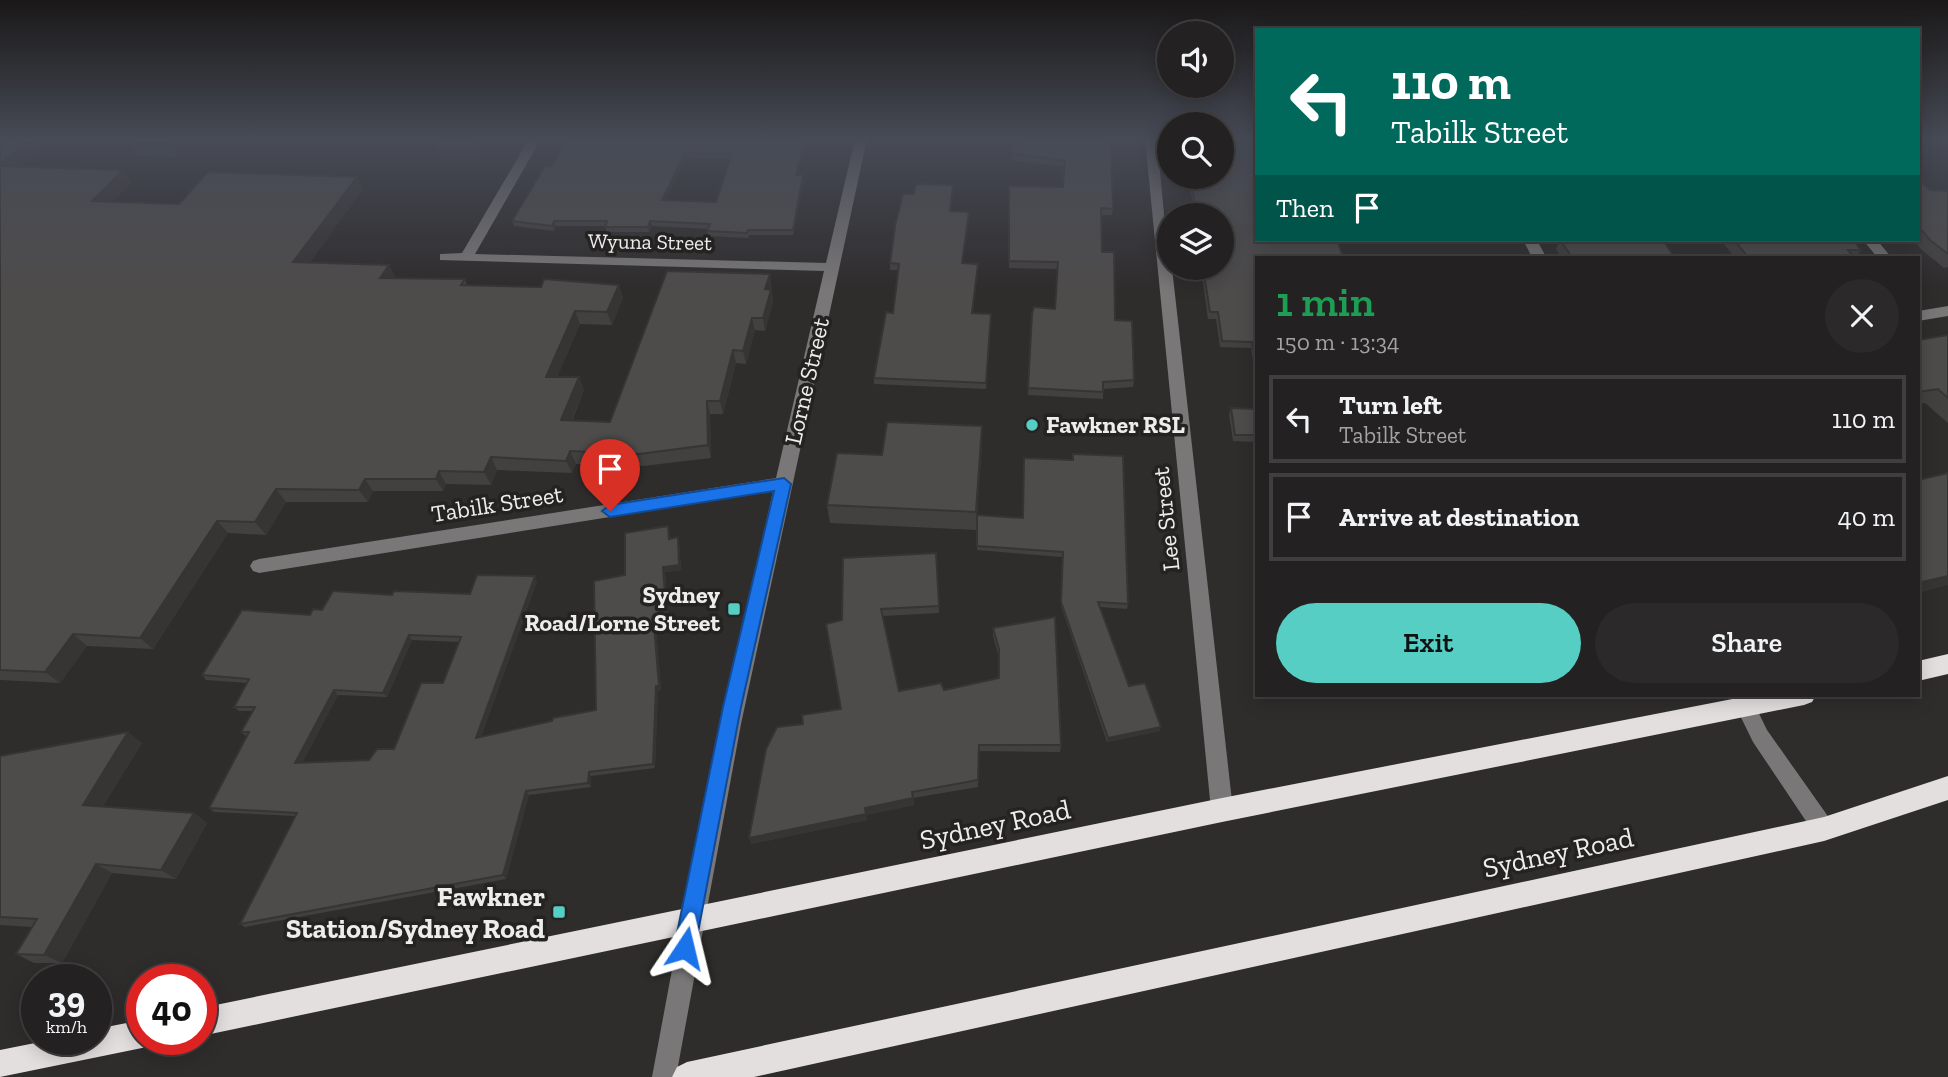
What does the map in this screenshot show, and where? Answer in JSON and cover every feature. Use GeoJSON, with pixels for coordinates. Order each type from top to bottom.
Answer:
{"type":"FeatureCollection","features":[{"type":"Feature","properties":{"kind":"highway"},"geometry":{"type":"LineString","coordinates":[[1920,671],[1948,664]]}},
{"type":"Feature","properties":{"kind":"highway","name":"Sydney Road"},"geometry":{"type":"LineString","coordinates":[[217,1019],[1742,701],[1783,697]]}},
{"type":"Feature","properties":{"kind":"highway","name":"Sydney Road"},"geometry":{"type":"LineString","coordinates":[[687,1077],[1825,829],[1948,788]]}},
{"type":"Feature","properties":{"kind":"highway"},"geometry":{"type":"LineString","coordinates":[[0,1065],[126,1037]]}},
{"type":"Feature","properties":{"kind":"street"},"geometry":{"type":"LineString","coordinates":[[466,258],[505,189]]}},
{"type":"Feature","properties":{"kind":"street","name":"Lorne Street"},"geometry":{"type":"LineString","coordinates":[[664,1077],[689,922],[732,707],[850,189]]}},
{"type":"Feature","properties":{"kind":"street","name":"Lee Street"},"geometry":{"type":"LineString","coordinates":[[1156,189],[1222,810]]}},
{"type":"Feature","properties":{"kind":"street"},"geometry":{"type":"LineString","coordinates":[[1872,242],[1883,256]]}},
{"type":"Feature","properties":{"kind":"street","name":"Wyuna Street"},"geometry":{"type":"LineString","coordinates":[[445,257],[832,267]]}},
{"type":"Feature","properties":{"kind":"street"},"geometry":{"type":"LineString","coordinates":[[1924,315],[1948,311]]}},
{"type":"Feature","properties":{"kind":"street","name":"Tabilk Street"},"geometry":{"type":"LineString","coordinates":[[259,566],[784,484]]}},
{"type":"Feature","properties":{"kind":"street"},"geometry":{"type":"LineString","coordinates":[[1742,701],[1787,779],[1825,829]]}},
{"type":"Feature","properties":{"kind":"building"},"geometry":{"type":"Polygon","coordinates":[[[0,189],[104,189],[92,201],[179,204],[192,189],[348,189],[293,262],[389,265],[380,278],[465,279],[461,285],[541,287],[544,279],[619,285],[607,312],[575,311],[546,377],[579,377],[561,420],[610,422],[667,271],[770,274],[765,289],[771,290],[763,318],[752,318],[743,351],[733,350],[720,401],[707,401],[708,445],[639,454],[570,451],[566,461],[491,457],[484,472],[439,471],[436,479],[365,479],[359,490],[276,489],[255,522],[217,521],[140,638],[73,634],[45,672],[0,670],[0,189]]]}},
{"type":"Feature","properties":{"kind":"building"},"geometry":{"type":"Polygon","coordinates":[[[531,189],[667,189],[662,200],[716,202],[720,189],[800,189],[793,230],[748,230],[747,233],[707,231],[710,224],[650,221],[648,227],[605,227],[607,221],[554,221],[552,226],[512,221],[531,189]]]}},
{"type":"Feature","properties":{"kind":"building"},"geometry":{"type":"Polygon","coordinates":[[[915,189],[953,189],[950,211],[969,212],[962,263],[978,264],[972,313],[991,314],[986,383],[874,378],[886,312],[893,313],[899,264],[890,263],[895,226],[903,194],[914,194],[915,189]]]}},
{"type":"Feature","properties":{"kind":"building"},"geometry":{"type":"Polygon","coordinates":[[[1009,189],[1112,189],[1113,209],[1101,208],[1102,252],[1114,252],[1115,320],[1132,321],[1134,380],[1103,382],[1103,392],[1028,388],[1032,314],[1034,307],[1055,309],[1058,262],[1009,261],[1009,189]]]}},
{"type":"Feature","properties":{"kind":"building"},"geometry":{"type":"Polygon","coordinates":[[[1193,189],[1255,189],[1255,242],[1338,242],[1343,256],[1255,256],[1255,358],[1252,342],[1222,341],[1218,312],[1210,312],[1205,280],[1234,280],[1234,203],[1194,203],[1193,189]]]}},
{"type":"Feature","properties":{"kind":"building"},"geometry":{"type":"Polygon","coordinates":[[[1920,189],[1948,191],[1948,254],[1920,228],[1920,189]]]}},
{"type":"Feature","properties":{"kind":"building"},"geometry":{"type":"Polygon","coordinates":[[[1561,242],[1664,242],[1673,256],[1571,256],[1561,242]]]}},
{"type":"Feature","properties":{"kind":"building"},"geometry":{"type":"Polygon","coordinates":[[[1736,242],[1855,242],[1861,250],[1848,250],[1853,256],[1747,256],[1736,242]]]}},
{"type":"Feature","properties":{"kind":"building"},"geometry":{"type":"Polygon","coordinates":[[[1948,335],[1948,398],[1938,389],[1920,392],[1920,340],[1948,335]]]}},
{"type":"Feature","properties":{"kind":"building"},"geometry":{"type":"Polygon","coordinates":[[[1231,408],[1255,409],[1255,435],[1235,435],[1231,408]]]}},
{"type":"Feature","properties":{"kind":"building"},"geometry":{"type":"Polygon","coordinates":[[[887,422],[982,426],[976,512],[827,505],[837,453],[882,455],[887,422]]]}},
{"type":"Feature","properties":{"kind":"building"},"geometry":{"type":"Polygon","coordinates":[[[1073,454],[1123,456],[1128,604],[1098,602],[1129,686],[1145,683],[1161,727],[1108,738],[1061,602],[1063,552],[977,546],[977,515],[1023,518],[1024,458],[1073,460],[1073,454]]]}},
{"type":"Feature","properties":{"kind":"building"},"geometry":{"type":"Polygon","coordinates":[[[1948,473],[1948,576],[1920,583],[1920,480],[1948,473]]]}},
{"type":"Feature","properties":{"kind":"building"},"geometry":{"type":"Polygon","coordinates":[[[668,526],[669,539],[678,537],[679,565],[663,567],[667,623],[654,625],[659,686],[656,686],[653,764],[589,772],[588,783],[526,791],[503,875],[240,924],[297,813],[209,808],[249,732],[241,732],[255,707],[234,707],[249,679],[202,675],[242,610],[310,615],[313,609],[322,610],[333,591],[392,595],[394,591],[470,594],[477,575],[535,576],[476,738],[596,710],[594,581],[625,575],[625,533],[668,526]],[[409,635],[383,693],[334,690],[295,763],[369,760],[377,749],[394,749],[421,683],[443,683],[461,637],[409,635]]]}},
{"type":"Feature","properties":{"kind":"building"},"geometry":{"type":"Polygon","coordinates":[[[936,553],[939,606],[881,609],[899,691],[941,683],[944,690],[999,678],[999,649],[993,628],[1055,617],[1061,745],[979,745],[978,780],[912,792],[913,798],[865,808],[866,814],[749,838],[766,749],[777,727],[803,724],[802,715],[841,709],[826,624],[842,620],[843,558],[936,553]]]}},
{"type":"Feature","properties":{"kind":"building"},"geometry":{"type":"Polygon","coordinates":[[[128,732],[83,805],[194,813],[161,870],[96,864],[44,955],[16,954],[37,919],[0,917],[0,756],[128,732]]]}},
{"type":"Feature","properties":{"kind":"place","name":"Fawkner RSL"},"geometry":{"type":"Point","coordinates":[1032,425]}},
{"type":"Feature","properties":{"kind":"place","name":"Sydney Road/Lorne Street"},"geometry":{"type":"Point","coordinates":[734,609]}},
{"type":"Feature","properties":{"kind":"place","name":"Fawkner Station/Sydney Road"},"geometry":{"type":"Point","coordinates":[559,912]}},
{"type":"Feature","properties":{"kind":"route"},"geometry":{"type":"LineString","coordinates":[[610,511],[784,484],[732,707],[685,948]]}}]}
